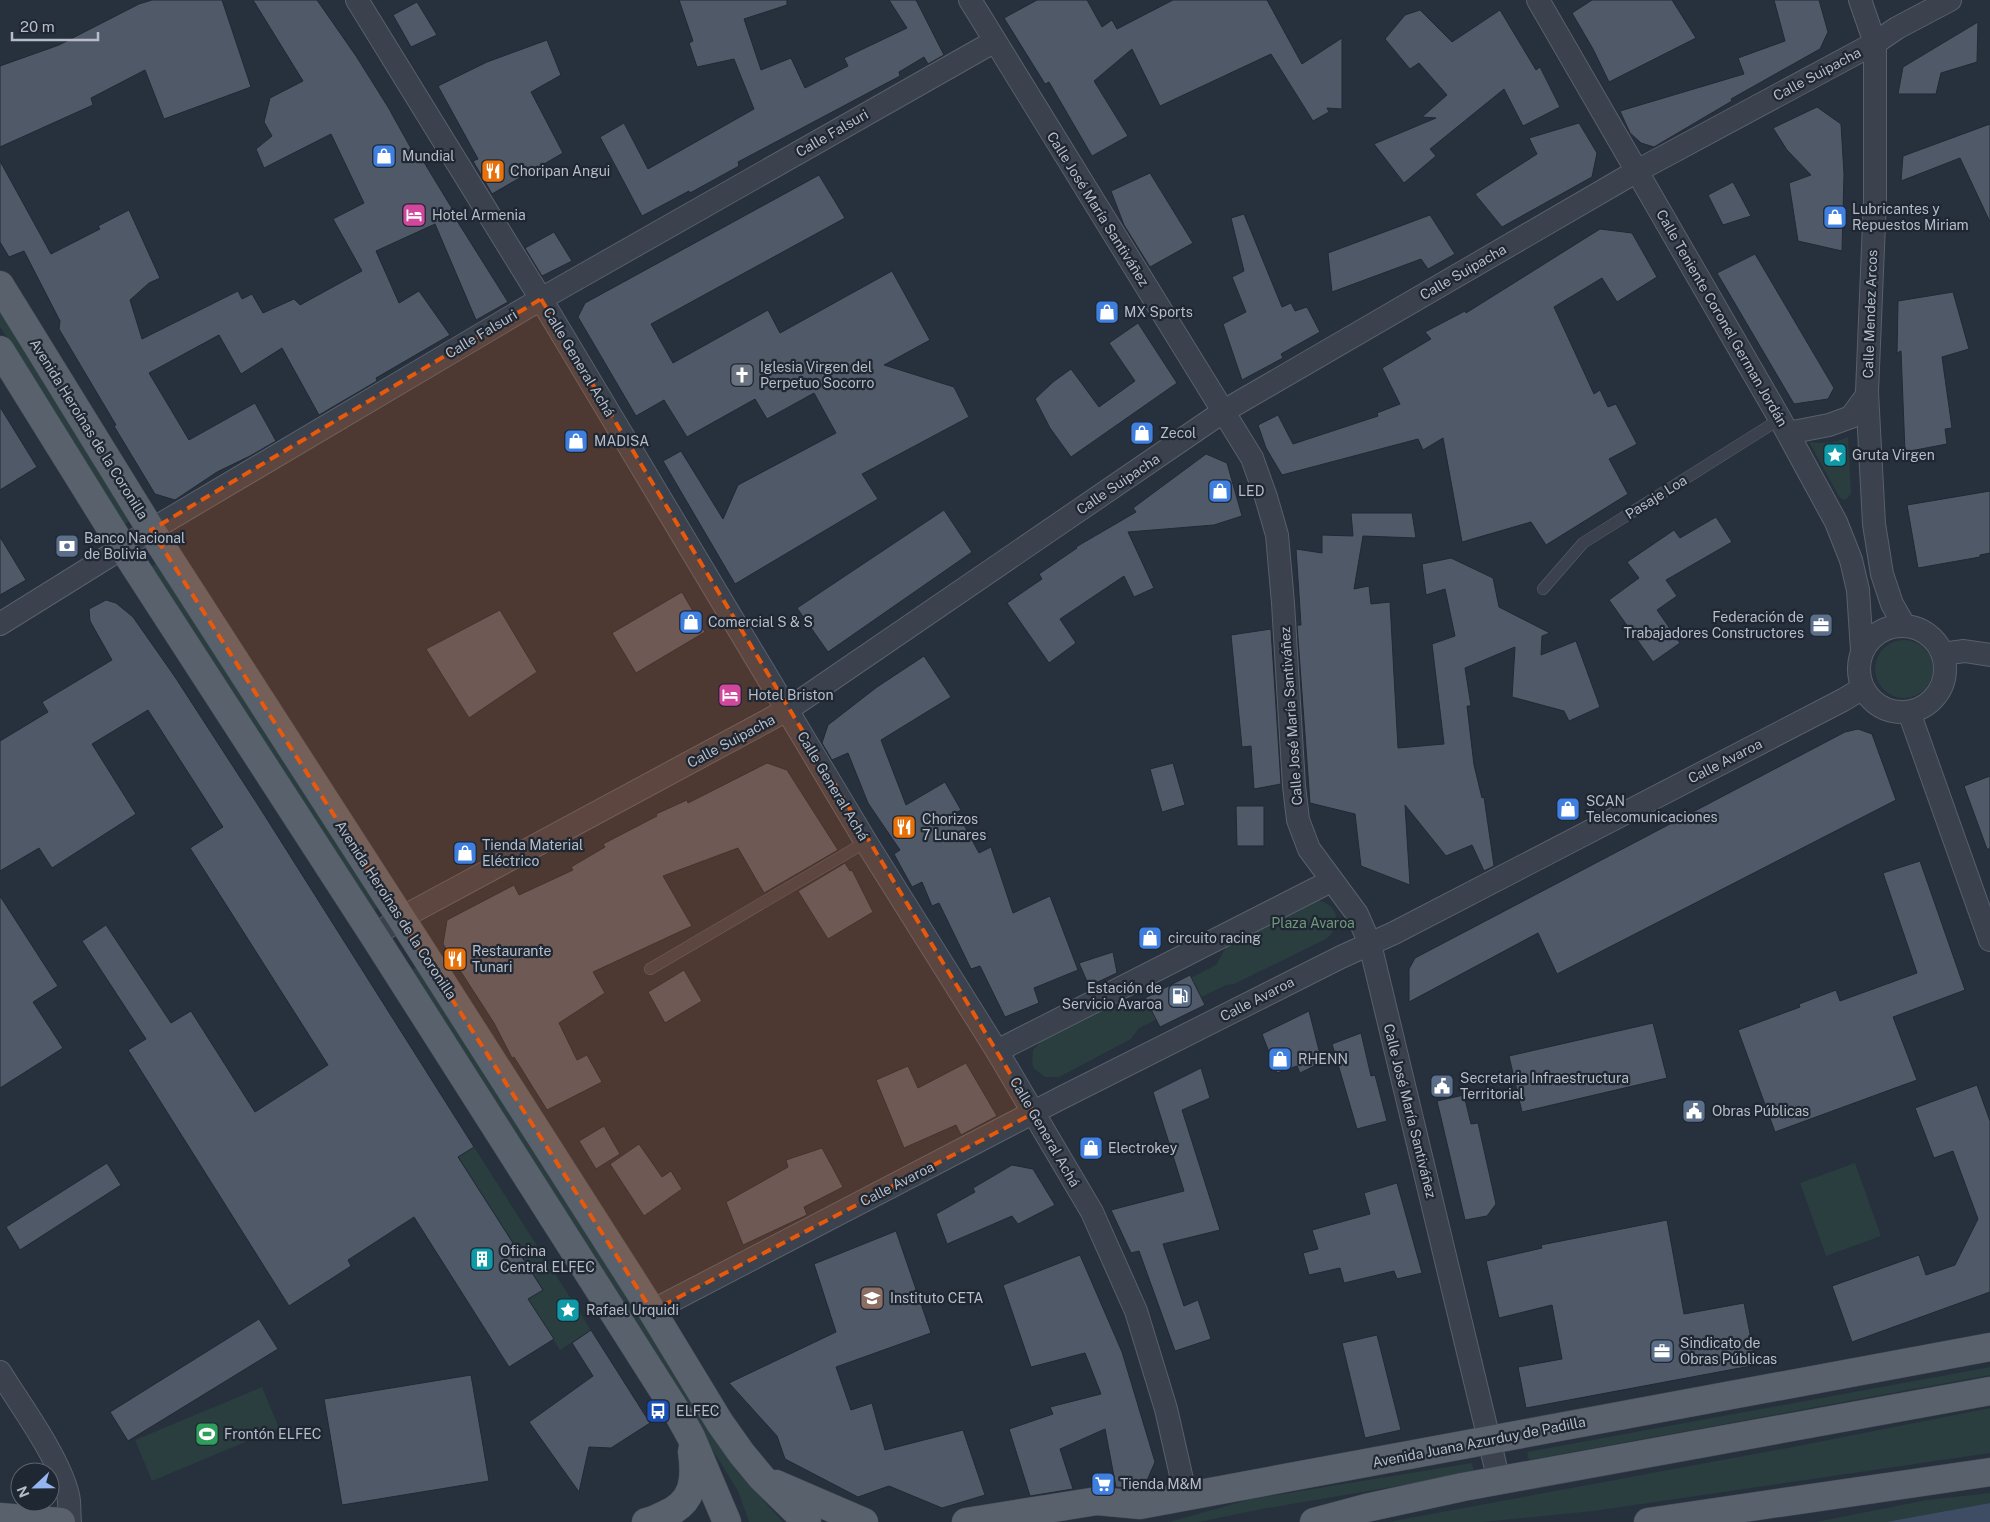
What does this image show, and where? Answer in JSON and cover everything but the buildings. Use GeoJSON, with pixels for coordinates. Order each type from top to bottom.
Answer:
{"type":"FeatureCollection","features":[{"type":"Feature","properties":{"kind":"main road","name":"Avenida Heroínas de la Coronilla"},"geometry":{"type":"LineString","coordinates":[[0,285],[151,530],[652,1311],[720,1422],[742,1454],[762,1478],[807,1522]]}},
{"type":"Feature","properties":{"kind":"main road"},"geometry":{"type":"LineString","coordinates":[[0,350],[123,548],[374,936],[680,1417],[691,1437],[727,1522]]}},
{"type":"Feature","properties":{"kind":"main road","name":"Avenida Juana Azurduy de Padilla"},"geometry":{"type":"LineString","coordinates":[[966,1522],[1097,1501],[1140,1505],[1990,1347]]}},
{"type":"Feature","properties":{"kind":"main road"},"geometry":{"type":"LineString","coordinates":[[1314,1522],[1366,1508],[1499,1481],[1990,1391]]}},
{"type":"Feature","properties":{"kind":"main road"},"geometry":{"type":"LineString","coordinates":[[646,1522],[672,1512],[684,1503],[688,1496],[692,1488],[695,1469],[691,1437]]}},
{"type":"Feature","properties":{"kind":"main road"},"geometry":{"type":"LineString","coordinates":[[1648,1522],[1990,1472]]}},
{"type":"Feature","properties":{"kind":"main road"},"geometry":{"type":"LineString","coordinates":[[762,1478],[864,1522]]}},
{"type":"Feature","properties":{"kind":"main road"},"geometry":{"type":"LineString","coordinates":[[1110,1522],[1140,1505]]}},
{"type":"Feature","properties":{"kind":"main road"},"geometry":{"type":"LineString","coordinates":[[0,1518],[61,1522]]}},
{"type":"Feature","properties":{"kind":"street","name":"Calle General Achá"},"geometry":{"type":"LineString","coordinates":[[357,0],[541,299],[866,842],[998,1051],[1092,1212],[1136,1311],[1166,1410],[1186,1497]]}},
{"type":"Feature","properties":{"kind":"street","name":"Calle José María Santiváñez"},"geometry":{"type":"LineString","coordinates":[[970,0],[994,42],[1252,458],[1266,497],[1277,535],[1298,820],[1309,849],[1357,914],[1370,944],[1499,1481]]}},
{"type":"Feature","properties":{"kind":"street","name":"Calle Teniente Coronel German Jordán"},"geometry":{"type":"LineString","coordinates":[[1538,0],[1784,426],[1836,522],[1851,560],[1860,606],[1862,651]]}},
{"type":"Feature","properties":{"kind":"street","name":"Calle Mendez Arcos"},"geometry":{"type":"LineString","coordinates":[[1860,0],[1875,43],[1874,199],[1867,395],[1874,524],[1882,574],[1904,625]]}},
{"type":"Feature","properties":{"kind":"street","name":"Calle Suipacha"},"geometry":{"type":"LineString","coordinates":[[374,936],[401,918],[787,710],[1224,411],[1637,171],[1875,43],[1897,28],[1950,0]]}},
{"type":"Feature","properties":{"kind":"street","name":"Calle Falsuri"},"geometry":{"type":"LineString","coordinates":[[0,624],[151,530],[541,299],[994,42]]}},
{"type":"Feature","properties":{"kind":"street"},"geometry":{"type":"LineString","coordinates":[[1784,426],[1829,425],[1851,417],[1867,395]]}},
{"type":"Feature","properties":{"kind":"street"},"geometry":{"type":"LineString","coordinates":[[1904,625],[1928,634],[1937,643],[1943,654],[1946,667],[1945,679],[1940,691],[1927,705],[1910,712],[1894,712],[1881,708],[1870,698],[1863,688],[1859,676],[1859,663],[1862,651],[1869,640],[1891,627],[1904,625]]}},
{"type":"Feature","properties":{"kind":"street"},"geometry":{"type":"LineString","coordinates":[[1943,654],[1964,651],[1990,655]]}},
{"type":"Feature","properties":{"kind":"street","name":"Calle Avaroa"},"geometry":{"type":"LineString","coordinates":[[652,1311],[1034,1113],[1341,957],[1394,934],[1863,688]]}},
{"type":"Feature","properties":{"kind":"street"},"geometry":{"type":"LineString","coordinates":[[1910,712],[1990,940]]}},
{"type":"Feature","properties":{"kind":"street"},"geometry":{"type":"LineString","coordinates":[[998,1051],[1331,881]]}},
{"type":"Feature","properties":{"kind":"street"},"geometry":{"type":"LineString","coordinates":[[0,1372],[43,1440],[58,1471],[68,1495],[70,1522]]}},
{"type":"Feature","properties":{"kind":"lane","name":"Pasaje Loa"},"geometry":{"type":"LineString","coordinates":[[1543,588],[1583,543],[1784,426]]}},
{"type":"Feature","properties":{"kind":"lane"},"geometry":{"type":"LineString","coordinates":[[650,969],[866,842]]}},
{"type":"Feature","properties":{"kind":"highlighted area"},"geometry":{"type":"Polygon","coordinates":[[[541,299],[1034,1113],[652,1311],[151,530],[541,299]]]}},
{"type":"Feature","properties":{"kind":"green space"},"geometry":{"type":"Polygon","coordinates":[[[0,310],[131,520],[124,525],[0,327],[0,310]]]}},
{"type":"Feature","properties":{"kind":"green space"},"geometry":{"type":"Polygon","coordinates":[[[1848,437],[1851,494],[1845,500],[1840,498],[1809,442],[1838,441],[1848,437]]]}},
{"type":"Feature","properties":{"kind":"green space"},"geometry":{"type":"Polygon","coordinates":[[[157,563],[379,907],[372,912],[149,568],[157,563]]]}},
{"type":"Feature","properties":{"kind":"green space"},"geometry":{"type":"Polygon","coordinates":[[[1898,640],[1910,640],[1925,648],[1933,663],[1933,675],[1925,690],[1910,698],[1898,698],[1883,690],[1875,675],[1875,663],[1883,648],[1898,640]]]}},
{"type":"Feature","properties":{"kind":"green space","name":"Plaza Avaroa"},"geometry":{"type":"Polygon","coordinates":[[[1317,900],[1330,906],[1336,916],[1335,928],[1326,939],[1139,1028],[1131,1039],[1059,1077],[1045,1077],[1034,1069],[1032,1063],[1033,1050],[1042,1040],[1111,1005],[1135,1006],[1216,965],[1229,942],[1317,900]]]}},
{"type":"Feature","properties":{"kind":"green space"},"geometry":{"type":"Polygon","coordinates":[[[418,966],[736,1470],[783,1522],[749,1522],[738,1491],[410,971],[418,966]]]}},
{"type":"Feature","properties":{"kind":"green space"},"geometry":{"type":"Polygon","coordinates":[[[474,1147],[591,1330],[560,1350],[528,1299],[543,1289],[458,1157],[474,1147]]]}},
{"type":"Feature","properties":{"kind":"green space"},"geometry":{"type":"Polygon","coordinates":[[[1855,1163],[1881,1236],[1826,1256],[1800,1183],[1855,1163]]]}},
{"type":"Feature","properties":{"kind":"green space"},"geometry":{"type":"Polygon","coordinates":[[[1990,1367],[1990,1375],[1529,1460],[1527,1452],[1990,1367]]]}},
{"type":"Feature","properties":{"kind":"green space","name":"Frontón ELFEC"},"geometry":{"type":"Polygon","coordinates":[[[262,1387],[279,1428],[152,1481],[135,1440],[262,1387]]]}},
{"type":"Feature","properties":{"kind":"green space"},"geometry":{"type":"Polygon","coordinates":[[[1990,1408],[1990,1453],[1594,1511],[1482,1522],[1388,1522],[1798,1446],[1990,1408]]]}},
{"type":"Feature","properties":{"kind":"green space"},"geometry":{"type":"Polygon","coordinates":[[[1472,1463],[1474,1473],[1262,1509],[1199,1522],[1169,1522],[1251,1499],[1472,1463]]]}},
{"type":"Feature","properties":{"kind":"green space"},"geometry":{"type":"Polygon","coordinates":[[[1990,1493],[1990,1503],[1886,1522],[1816,1522],[1927,1500],[1990,1493]]]}},
{"type":"Feature","properties":{"kind":"water"},"geometry":{"type":"Polygon","coordinates":[[[1990,1503],[1990,1522],[1886,1522],[1990,1503]]]}},
{"type":"Feature","properties":{"kind":"place","name":"Mundial"},"geometry":{"type":"Point","coordinates":[384,156]}},
{"type":"Feature","properties":{"kind":"place","name":"Choripan Angui"},"geometry":{"type":"Point","coordinates":[493,171]}},
{"type":"Feature","properties":{"kind":"place","name":"Hotel Armenia"},"geometry":{"type":"Point","coordinates":[414,215]}},
{"type":"Feature","properties":{"kind":"place","name":"Lubricantes y Repuestos Miriam"},"geometry":{"type":"Point","coordinates":[1835,217]}},
{"type":"Feature","properties":{"kind":"place","name":"MX Sports"},"geometry":{"type":"Point","coordinates":[1107,312]}},
{"type":"Feature","properties":{"kind":"place","name":"Iglesia Virgen del Perpetuo Socorro"},"geometry":{"type":"Point","coordinates":[742,375]}},
{"type":"Feature","properties":{"kind":"place","name":"Zecol"},"geometry":{"type":"Point","coordinates":[1142,433]}},
{"type":"Feature","properties":{"kind":"place","name":"MADISA"},"geometry":{"type":"Point","coordinates":[576,441]}},
{"type":"Feature","properties":{"kind":"place","name":"Gruta Virgen"},"geometry":{"type":"Point","coordinates":[1835,455]}},
{"type":"Feature","properties":{"kind":"place","name":"LED"},"geometry":{"type":"Point","coordinates":[1220,491]}},
{"type":"Feature","properties":{"kind":"place","name":"Banco Nacional de Bolivia"},"geometry":{"type":"Point","coordinates":[67,546]}},
{"type":"Feature","properties":{"kind":"place","name":"Comercial S & S"},"geometry":{"type":"Point","coordinates":[691,622]}},
{"type":"Feature","properties":{"kind":"place","name":"Federación de Trabajadores Constructores"},"geometry":{"type":"Point","coordinates":[1821,625]}},
{"type":"Feature","properties":{"kind":"place","name":"Hotel Briston"},"geometry":{"type":"Point","coordinates":[730,695]}},
{"type":"Feature","properties":{"kind":"place","name":"SCAN Telecomunicaciones"},"geometry":{"type":"Point","coordinates":[1568,809]}},
{"type":"Feature","properties":{"kind":"place","name":"Chorizos 7 Lunares"},"geometry":{"type":"Point","coordinates":[904,827]}},
{"type":"Feature","properties":{"kind":"place","name":"Tienda Material Eléctrico"},"geometry":{"type":"Point","coordinates":[465,853]}},
{"type":"Feature","properties":{"kind":"place","name":"circuito racing"},"geometry":{"type":"Point","coordinates":[1150,938]}},
{"type":"Feature","properties":{"kind":"place","name":"Restaurante Tunari"},"geometry":{"type":"Point","coordinates":[455,959]}},
{"type":"Feature","properties":{"kind":"place","name":"Estación de Servicio Avaroa"},"geometry":{"type":"Point","coordinates":[1180,996]}},
{"type":"Feature","properties":{"kind":"place","name":"RHENN"},"geometry":{"type":"Point","coordinates":[1280,1059]}},
{"type":"Feature","properties":{"kind":"place","name":"Secretaria Infraestructura Territorial"},"geometry":{"type":"Point","coordinates":[1442,1086]}},
{"type":"Feature","properties":{"kind":"place","name":"Obras Públicas"},"geometry":{"type":"Point","coordinates":[1694,1111]}},
{"type":"Feature","properties":{"kind":"place","name":"Electrokey"},"geometry":{"type":"Point","coordinates":[1091,1148]}},
{"type":"Feature","properties":{"kind":"place","name":"Oficina Central ELFEC"},"geometry":{"type":"Point","coordinates":[482,1259]}},
{"type":"Feature","properties":{"kind":"place","name":"Instituto CETA"},"geometry":{"type":"Point","coordinates":[872,1298]}},
{"type":"Feature","properties":{"kind":"place","name":"Rafael Urquidi"},"geometry":{"type":"Point","coordinates":[568,1310]}},
{"type":"Feature","properties":{"kind":"place","name":"Sindicato de Obras Públicas"},"geometry":{"type":"Point","coordinates":[1662,1351]}},
{"type":"Feature","properties":{"kind":"place","name":"ELFEC"},"geometry":{"type":"Point","coordinates":[658,1411]}},
{"type":"Feature","properties":{"kind":"place","name":"Frontón ELFEC"},"geometry":{"type":"Point","coordinates":[207,1434]}},
{"type":"Feature","properties":{"kind":"place","name":"Tienda M&M"},"geometry":{"type":"Point","coordinates":[1103,1484]}}]}
